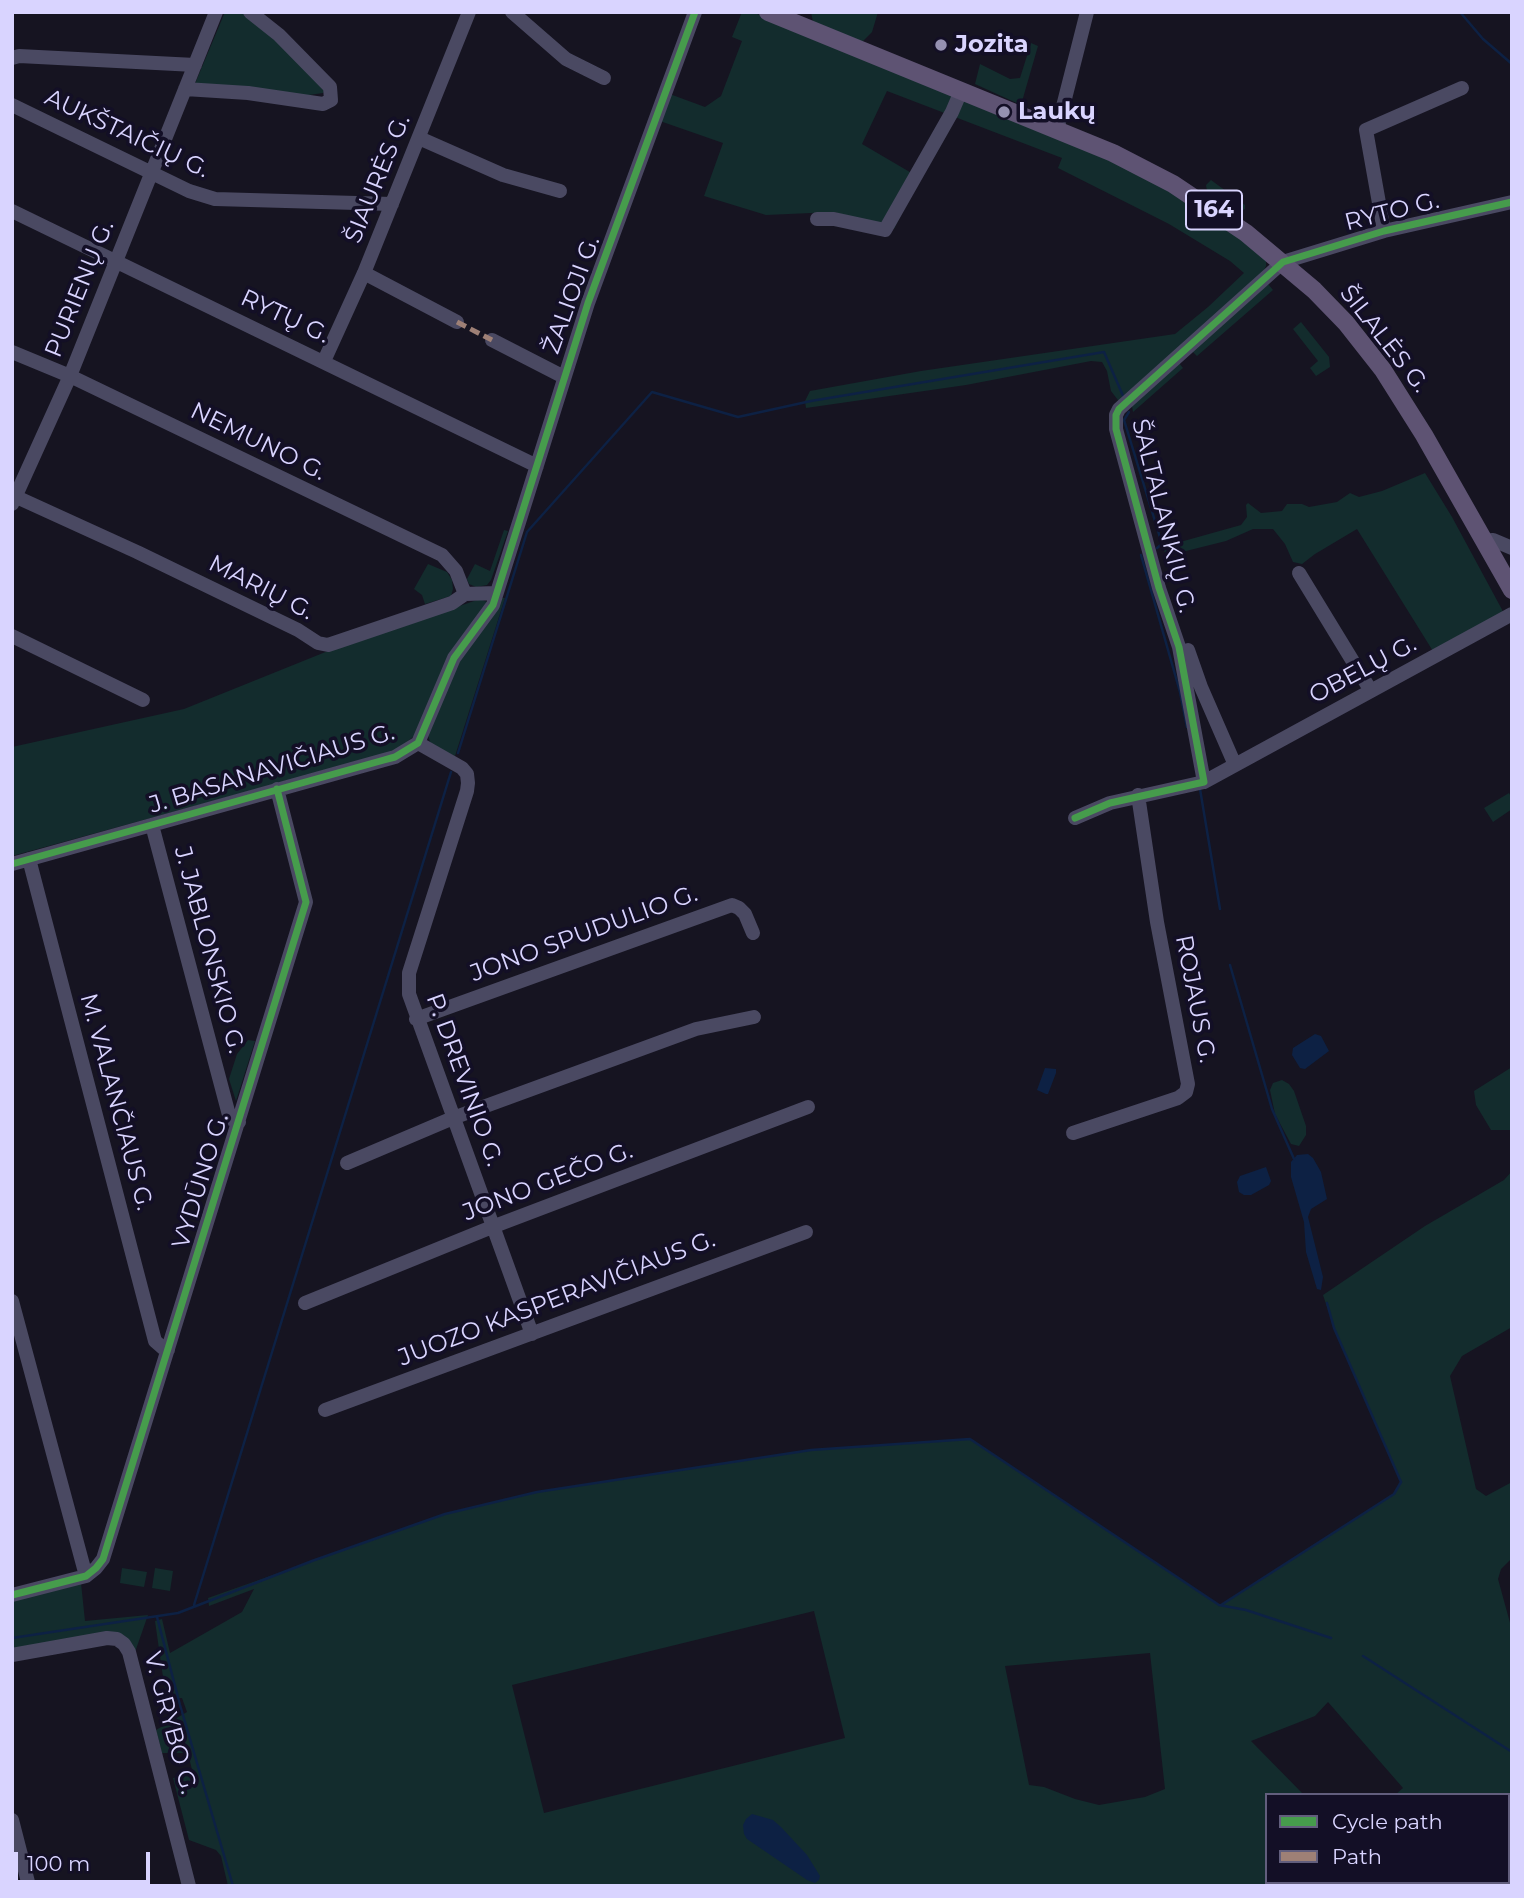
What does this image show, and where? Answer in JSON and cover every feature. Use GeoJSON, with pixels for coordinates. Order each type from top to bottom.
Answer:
{"type":"FeatureCollection","features":[{"type":"Feature","properties":{"kind":"main road","name":"ŠILALĖS G."},"geometry":{"type":"LineString","coordinates":[[768,12],[1113,153],[1204,203],[1283,262],[1346,323],[1383,370],[1486,541],[1512,590]]}},
{"type":"Feature","properties":{"kind":"street","name":"PURIENŲ G."},"geometry":{"type":"LineString","coordinates":[[13,499],[70,376],[216,12]]}},
{"type":"Feature","properties":{"kind":"street"},"geometry":{"type":"LineString","coordinates":[[185,89],[248,93],[323,104],[331,100],[330,87],[279,35],[250,12]]}},
{"type":"Feature","properties":{"kind":"street","name":"ŠIAURĖS G."},"geometry":{"type":"LineString","coordinates":[[324,361],[364,273],[469,12]]}},
{"type":"Feature","properties":{"kind":"street"},"geometry":{"type":"LineString","coordinates":[[512,12],[566,59],[604,78]]}},
{"type":"Feature","properties":{"kind":"street","name":"ŽALIOJI G."},"geometry":{"type":"LineString","coordinates":[[496,593],[588,303],[695,12]]}},
{"type":"Feature","properties":{"kind":"street"},"geometry":{"type":"LineString","coordinates":[[1058,130],[1087,12]]}},
{"type":"Feature","properties":{"kind":"street","name":"AUKŠTAIČIŲ G."},"geometry":{"type":"LineString","coordinates":[[12,58],[19,56],[195,65]]}},
{"type":"Feature","properties":{"kind":"street"},"geometry":{"type":"LineString","coordinates":[[1384,231],[1366,130],[1462,88]]}},
{"type":"Feature","properties":{"kind":"street"},"geometry":{"type":"LineString","coordinates":[[817,219],[834,219],[885,230],[952,112],[961,91]]}},
{"type":"Feature","properties":{"kind":"street","name":"AUKŠTAIČIŲ G."},"geometry":{"type":"LineString","coordinates":[[12,105],[189,191],[215,199],[392,204]]}},
{"type":"Feature","properties":{"kind":"street"},"geometry":{"type":"LineString","coordinates":[[419,138],[503,175],[560,191]]}},
{"type":"Feature","properties":{"kind":"street","name":"RYTO G."},"geometry":{"type":"LineString","coordinates":[[1283,262],[1384,231],[1512,202]]}},
{"type":"Feature","properties":{"kind":"street","name":"RYTŲ G."},"geometry":{"type":"LineString","coordinates":[[12,211],[537,466]]}},
{"type":"Feature","properties":{"kind":"street","name":"ŠALTALANKIŲ G."},"geometry":{"type":"LineString","coordinates":[[1204,782],[1179,647],[1159,588],[1116,429],[1116,415],[1283,262]]}},
{"type":"Feature","properties":{"kind":"street"},"geometry":{"type":"LineString","coordinates":[[364,273],[457,322]]}},
{"type":"Feature","properties":{"kind":"street"},"geometry":{"type":"LineString","coordinates":[[492,340],[564,376]]}},
{"type":"Feature","properties":{"kind":"street","name":"NEMUNO G."},"geometry":{"type":"LineString","coordinates":[[12,352],[70,376],[442,555],[456,571],[465,594]]}},
{"type":"Feature","properties":{"kind":"street","name":"MARIŲ G."},"geometry":{"type":"LineString","coordinates":[[13,499],[150,558],[298,630],[318,643],[328,645],[452,603],[465,594],[496,593]]}},
{"type":"Feature","properties":{"kind":"street"},"geometry":{"type":"LineString","coordinates":[[1486,541],[1493,540],[1512,548]]}},
{"type":"Feature","properties":{"kind":"street"},"geometry":{"type":"LineString","coordinates":[[1299,573],[1371,691]]}},
{"type":"Feature","properties":{"kind":"street","name":"J. BASANAVIČIAUS G."},"geometry":{"type":"LineString","coordinates":[[12,864],[396,757],[418,743],[454,658],[486,616],[496,593]]}},
{"type":"Feature","properties":{"kind":"street","name":"OBELŲ G."},"geometry":{"type":"LineString","coordinates":[[1204,782],[1512,614]]}},
{"type":"Feature","properties":{"kind":"street"},"geometry":{"type":"LineString","coordinates":[[12,636],[143,700]]}},
{"type":"Feature","properties":{"kind":"street"},"geometry":{"type":"LineString","coordinates":[[1179,647],[1187,646],[1197,678],[1235,765]]}},
{"type":"Feature","properties":{"kind":"street","name":"P. DREVINIO G."},"geometry":{"type":"LineString","coordinates":[[418,743],[462,768],[467,774],[468,783],[409,973],[409,994],[532,1334]]}},
{"type":"Feature","properties":{"kind":"street"},"geometry":{"type":"LineString","coordinates":[[1075,818],[1138,795],[1204,782]]}},
{"type":"Feature","properties":{"kind":"street","name":"VYDŪNO G."},"geometry":{"type":"LineString","coordinates":[[86,1576],[103,1559],[306,902],[277,789]]}},
{"type":"Feature","properties":{"kind":"street","name":"ROJAUS G."},"geometry":{"type":"LineString","coordinates":[[1073,1133],[1178,1098],[1186,1092],[1188,1084],[1157,922],[1138,795]]}},
{"type":"Feature","properties":{"kind":"street","name":"J. JABLONSKIO G."},"geometry":{"type":"LineString","coordinates":[[152,825],[229,1115],[231,1119],[239,1122]]}},
{"type":"Feature","properties":{"kind":"street","name":"M. VALANČIAUS G."},"geometry":{"type":"LineString","coordinates":[[29,859],[155,1341],[168,1350]]}},
{"type":"Feature","properties":{"kind":"street","name":"JONO SPUDULIO G."},"geometry":{"type":"LineString","coordinates":[[416,1019],[732,905],[745,914],[753,933]]}},
{"type":"Feature","properties":{"kind":"street"},"geometry":{"type":"LineString","coordinates":[[347,1163],[453,1118],[696,1029],[754,1017]]}},
{"type":"Feature","properties":{"kind":"street","name":"JONO GEČO G."},"geometry":{"type":"LineString","coordinates":[[305,1303],[492,1227],[808,1107]]}},
{"type":"Feature","properties":{"kind":"street","name":"JUOZO KASPERAVIČIAUS G."},"geometry":{"type":"LineString","coordinates":[[325,1410],[806,1232]]}},
{"type":"Feature","properties":{"kind":"street"},"geometry":{"type":"LineString","coordinates":[[12,1301],[86,1576],[12,1595]]}},
{"type":"Feature","properties":{"kind":"street","name":"V. GRYBO G."},"geometry":{"type":"LineString","coordinates":[[12,1655],[107,1638],[117,1639],[124,1644],[129,1653],[189,1886]]}},
{"type":"Feature","properties":{"kind":"street"},"geometry":{"type":"LineString","coordinates":[[12,1820],[29,1886]]}},
{"type":"Feature","properties":{"kind":"green space"},"geometry":{"type":"Polygon","coordinates":[[[225,12],[243,12],[257,21],[325,89],[323,93],[302,96],[194,86],[225,12]]]}},
{"type":"Feature","properties":{"kind":"green space"},"geometry":{"type":"Polygon","coordinates":[[[742,12],[752,12],[808,34],[1143,175],[1214,218],[1261,256],[1266,261],[1266,266],[1261,276],[1121,404],[1111,391],[1107,371],[1102,362],[1091,361],[966,385],[806,408],[805,401],[810,391],[921,371],[1175,334],[1244,273],[1230,261],[1169,224],[1058,168],[1062,158],[887,91],[862,144],[920,178],[894,229],[834,212],[766,215],[704,196],[723,143],[657,120],[667,93],[705,107],[721,96],[742,41],[732,37],[742,12]]]}},
{"type":"Feature","properties":{"kind":"green space"},"geometry":{"type":"Polygon","coordinates":[[[811,12],[878,12],[872,32],[861,43],[813,22],[811,12]]]}},
{"type":"Feature","properties":{"kind":"green space"},"geometry":{"type":"Polygon","coordinates":[[[1031,43],[1038,46],[1021,105],[975,84],[980,64],[1010,79],[1020,78],[1031,43]]]}},
{"type":"Feature","properties":{"kind":"green space"},"geometry":{"type":"Polygon","coordinates":[[[1211,180],[1245,205],[1245,209],[1236,213],[1207,191],[1206,185],[1211,180]]]}},
{"type":"Feature","properties":{"kind":"green space"},"geometry":{"type":"Polygon","coordinates":[[[1268,284],[1273,290],[1197,356],[1192,351],[1268,284]]]}},
{"type":"Feature","properties":{"kind":"green space"},"geometry":{"type":"Polygon","coordinates":[[[1301,322],[1329,357],[1330,367],[1316,376],[1310,368],[1318,361],[1293,329],[1301,322]]]}},
{"type":"Feature","properties":{"kind":"green space"},"geometry":{"type":"Polygon","coordinates":[[[1179,363],[1183,368],[1133,412],[1132,406],[1179,363]]]}},
{"type":"Feature","properties":{"kind":"green space"},"geometry":{"type":"Polygon","coordinates":[[[1425,473],[1506,617],[1436,656],[1357,529],[1302,564],[1293,562],[1285,544],[1273,529],[1253,529],[1226,541],[1166,556],[1164,550],[1173,544],[1241,525],[1247,517],[1248,503],[1261,513],[1282,511],[1287,504],[1309,507],[1337,502],[1350,493],[1359,497],[1382,491],[1425,473]]]}},
{"type":"Feature","properties":{"kind":"green space"},"geometry":{"type":"Polygon","coordinates":[[[504,530],[508,531],[491,580],[487,585],[476,587],[469,584],[467,579],[475,564],[490,571],[504,530]]]}},
{"type":"Feature","properties":{"kind":"green space"},"geometry":{"type":"Polygon","coordinates":[[[428,564],[447,572],[453,589],[451,596],[425,604],[422,595],[414,589],[428,564]]]}},
{"type":"Feature","properties":{"kind":"green space"},"geometry":{"type":"Polygon","coordinates":[[[500,598],[505,598],[455,756],[431,745],[427,732],[464,652],[500,598]]]}},
{"type":"Feature","properties":{"kind":"green space"},"geometry":{"type":"Polygon","coordinates":[[[480,599],[487,602],[414,736],[396,751],[12,856],[12,747],[184,709],[328,651],[480,599]]]}},
{"type":"Feature","properties":{"kind":"green space"},"geometry":{"type":"Polygon","coordinates":[[[1509,793],[1512,809],[1493,822],[1484,808],[1509,793]]]}},
{"type":"Feature","properties":{"kind":"green space"},"geometry":{"type":"Polygon","coordinates":[[[248,1040],[255,1041],[236,1101],[229,1079],[237,1054],[248,1040]]]}},
{"type":"Feature","properties":{"kind":"green space"},"geometry":{"type":"Polygon","coordinates":[[[1512,1067],[1512,1130],[1491,1130],[1476,1105],[1474,1091],[1512,1067]]]}},
{"type":"Feature","properties":{"kind":"green space"},"geometry":{"type":"Polygon","coordinates":[[[1282,1080],[1294,1091],[1306,1126],[1306,1135],[1299,1146],[1291,1144],[1275,1114],[1270,1090],[1273,1083],[1282,1080]]]}},
{"type":"Feature","properties":{"kind":"green space"},"geometry":{"type":"Polygon","coordinates":[[[1512,1171],[1512,1327],[1462,1356],[1450,1376],[1476,1489],[1486,1496],[1512,1482],[1512,1558],[1501,1569],[1498,1579],[1512,1630],[1512,1886],[228,1886],[221,1856],[216,1850],[189,1840],[173,1778],[193,1774],[188,1753],[162,1753],[156,1730],[187,1712],[182,1698],[168,1698],[155,1621],[162,1619],[170,1653],[242,1612],[254,1589],[209,1606],[208,1598],[445,1514],[537,1492],[811,1450],[970,1439],[1220,1605],[1394,1494],[1401,1482],[1334,1328],[1323,1295],[1425,1226],[1504,1180],[1512,1171]],[[814,1611],[512,1685],[544,1813],[845,1738],[814,1611]],[[1150,1653],[1005,1666],[1029,1785],[1044,1787],[1099,1805],[1145,1797],[1165,1789],[1150,1653]]]}},
{"type":"Feature","properties":{"kind":"green space"},"geometry":{"type":"Polygon","coordinates":[[[122,1568],[147,1572],[144,1587],[120,1583],[122,1568]]]}},
{"type":"Feature","properties":{"kind":"green space"},"geometry":{"type":"Polygon","coordinates":[[[155,1568],[173,1571],[170,1591],[152,1588],[155,1568]]]}},
{"type":"Feature","properties":{"kind":"green space"},"geometry":{"type":"Polygon","coordinates":[[[81,1583],[85,1621],[148,1615],[134,1655],[126,1640],[12,1650],[12,1600],[81,1583]]]}},
{"type":"Feature","properties":{"kind":"water"},"geometry":{"type":"Polygon","coordinates":[[[1315,1034],[1321,1036],[1329,1051],[1305,1069],[1300,1068],[1292,1055],[1293,1048],[1315,1034]]]}},
{"type":"Feature","properties":{"kind":"water"},"geometry":{"type":"Polygon","coordinates":[[[1045,1068],[1056,1069],[1048,1094],[1037,1090],[1045,1068]]]}},
{"type":"Feature","properties":{"kind":"water"},"geometry":{"type":"Polygon","coordinates":[[[1308,1154],[1321,1172],[1327,1199],[1311,1209],[1308,1217],[1323,1277],[1321,1290],[1317,1289],[1306,1252],[1304,1222],[1291,1177],[1291,1162],[1297,1155],[1308,1154]]]}},
{"type":"Feature","properties":{"kind":"water"},"geometry":{"type":"Polygon","coordinates":[[[1266,1167],[1271,1181],[1269,1185],[1251,1195],[1239,1192],[1237,1182],[1240,1176],[1266,1167]]]}},
{"type":"Feature","properties":{"kind":"water"},"geometry":{"type":"Polygon","coordinates":[[[752,1814],[773,1820],[781,1827],[807,1855],[820,1876],[819,1880],[815,1883],[807,1880],[747,1839],[743,1825],[752,1814]]]}},
{"type":"Feature","properties":{"kind":"waterway"},"geometry":{"type":"LineString","coordinates":[[1460,12],[1483,39],[1512,64]]}},
{"type":"Feature","properties":{"kind":"waterway"},"geometry":{"type":"LineString","coordinates":[[458,753],[527,532],[652,392],[738,417],[811,401],[1104,352],[1124,398]]}},
{"type":"Feature","properties":{"kind":"waterway"},"geometry":{"type":"LineString","coordinates":[[1129,412],[1124,420],[1162,544],[1157,548]]}},
{"type":"Feature","properties":{"kind":"waterway"},"geometry":{"type":"LineString","coordinates":[[1141,555],[1180,692],[1187,727]]}},
{"type":"Feature","properties":{"kind":"waterway"},"geometry":{"type":"LineString","coordinates":[[194,1605],[451,772]]}},
{"type":"Feature","properties":{"kind":"waterway"},"geometry":{"type":"LineString","coordinates":[[1200,789],[1220,909]]}},
{"type":"Feature","properties":{"kind":"waterway"},"geometry":{"type":"LineString","coordinates":[[1230,965],[1272,1109],[1294,1159]]}},
{"type":"Feature","properties":{"kind":"waterway"},"geometry":{"type":"LineString","coordinates":[[1221,1605],[1394,1494],[1401,1482],[1334,1328],[1327,1303]]}},
{"type":"Feature","properties":{"kind":"waterway"},"geometry":{"type":"LineString","coordinates":[[12,1638],[178,1613],[312,1561],[445,1514],[537,1492],[811,1450],[970,1439],[1219,1605],[1246,1610],[1331,1638]]}},
{"type":"Feature","properties":{"kind":"waterway"},"geometry":{"type":"LineString","coordinates":[[157,1617],[233,1886]]}},
{"type":"Feature","properties":{"kind":"waterway"},"geometry":{"type":"LineString","coordinates":[[1363,1656],[1512,1752]]}},
{"type":"Feature","properties":{"kind":"marked path"},"geometry":{"type":"LineString","coordinates":[[457,322],[492,340]]}},
{"type":"Feature","properties":{"kind":"cycle path"},"geometry":{"type":"LineString","coordinates":[[12,864],[395,757],[418,743],[454,658],[493,605],[588,303],[695,12]]}},
{"type":"Feature","properties":{"kind":"cycle path"},"geometry":{"type":"LineString","coordinates":[[1075,818],[1110,803],[1204,782],[1179,647],[1159,588],[1116,429],[1119,409],[1283,262],[1384,231],[1512,202]]}},
{"type":"Feature","properties":{"kind":"cycle path"},"geometry":{"type":"LineString","coordinates":[[12,1595],[86,1576],[103,1559],[306,902],[277,789]]}},
{"type":"Feature","properties":{"kind":"place","name":"Jozita"},"geometry":{"type":"Point","coordinates":[941,45]}},
{"type":"Feature","properties":{"kind":"place","name":"Laukų"},"geometry":{"type":"Point","coordinates":[1004,112]}}]}
